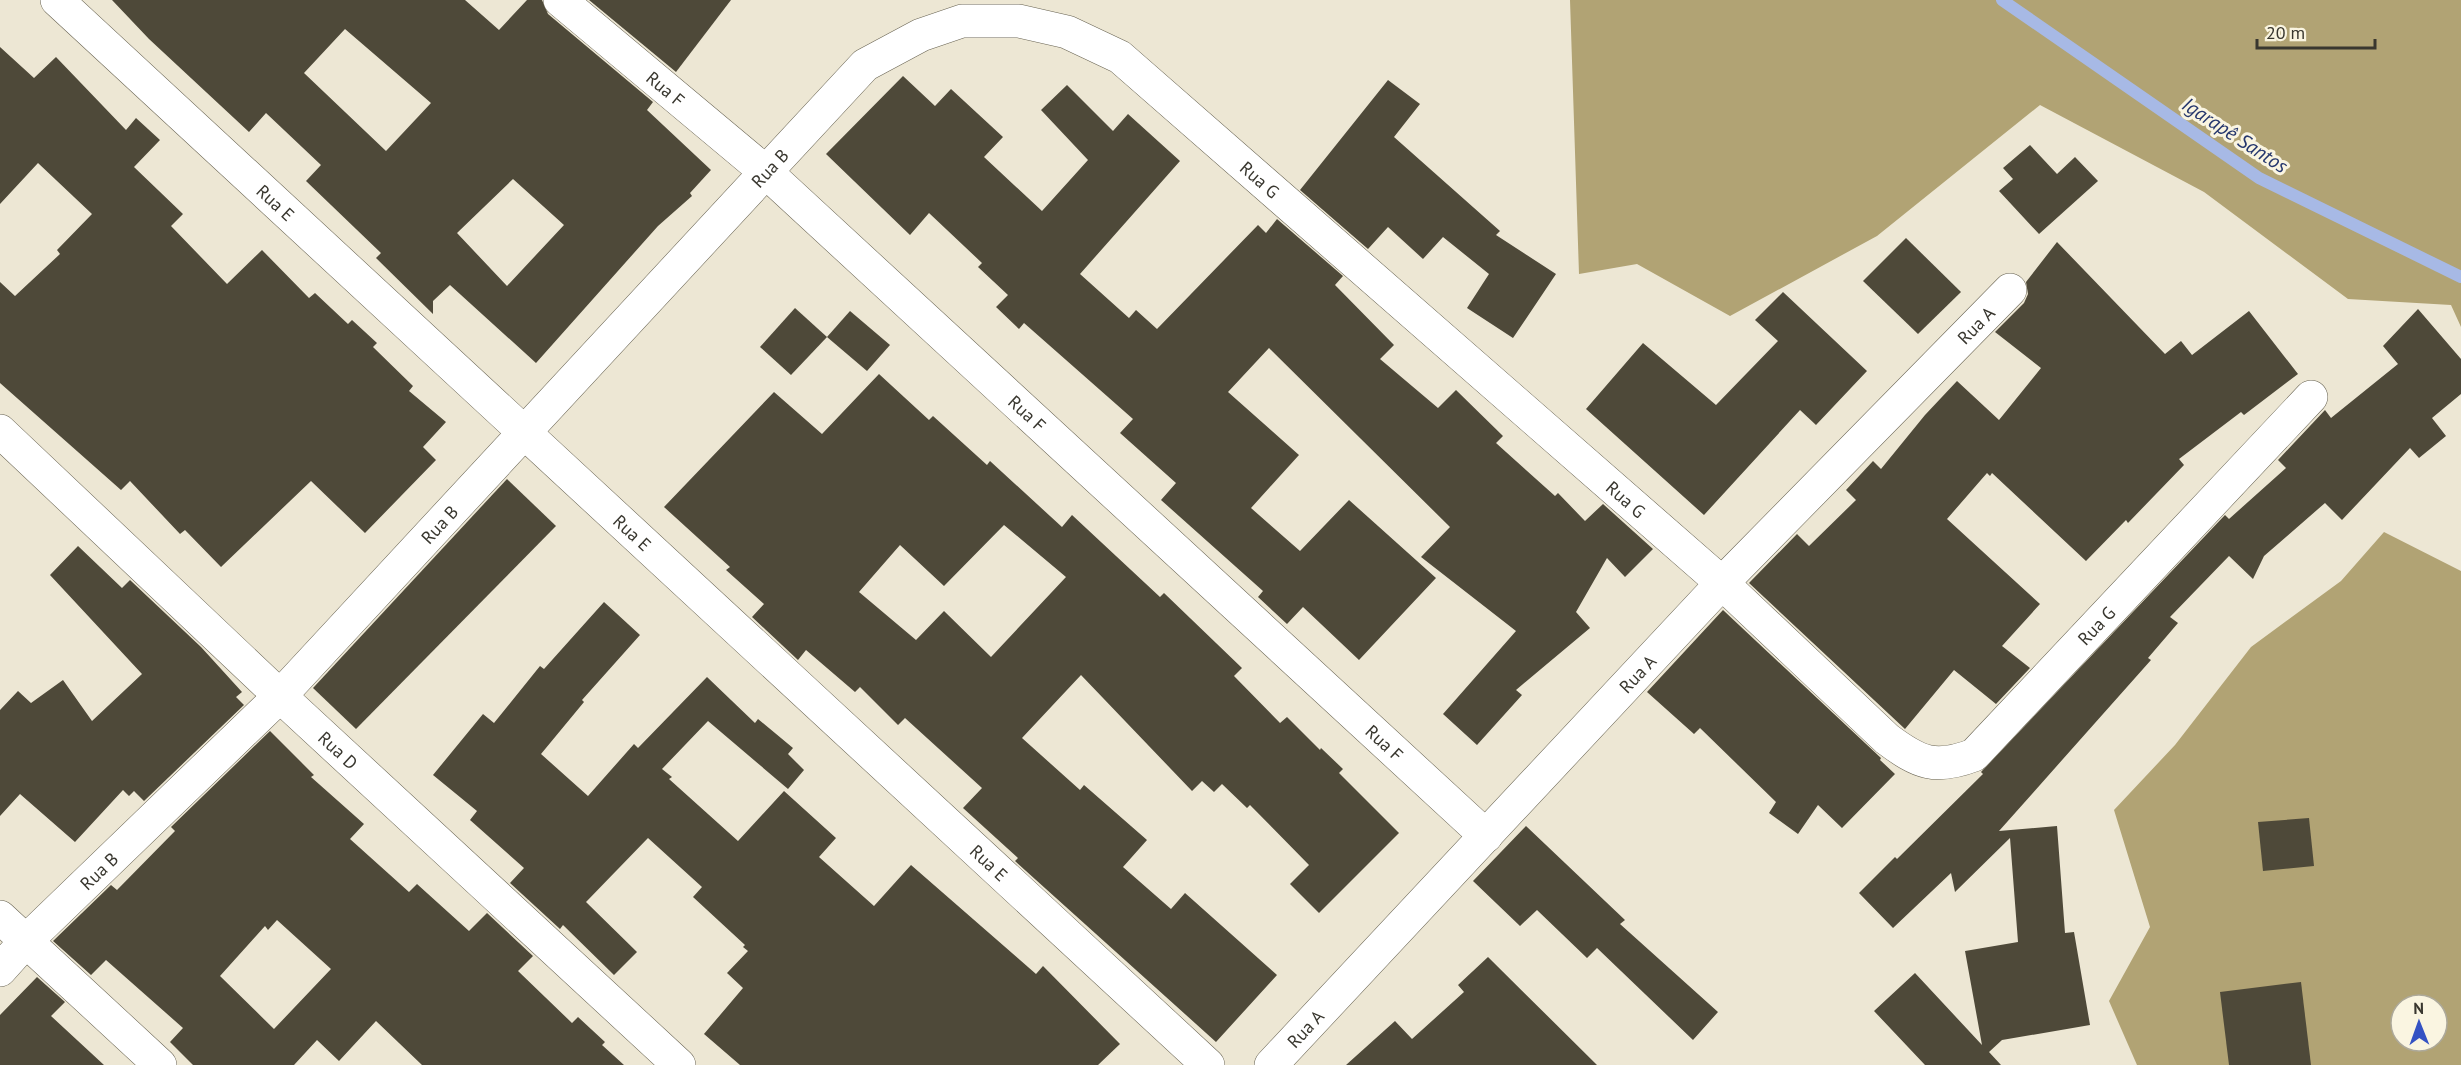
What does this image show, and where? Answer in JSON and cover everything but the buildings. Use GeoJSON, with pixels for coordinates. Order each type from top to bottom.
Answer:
{"type":"FeatureCollection","features":[{"type":"Feature","properties":{"kind":"street","name":"Rua E"},"geometry":{"type":"LineString","coordinates":[[57,0],[1208,1065]]}},
{"type":"Feature","properties":{"kind":"street","name":"Rua F"},"geometry":{"type":"LineString","coordinates":[[560,0],[767,173],[1486,836]]}},
{"type":"Feature","properties":{"kind":"street","name":"Rua G"},"geometry":{"type":"LineString","coordinates":[[865,65],[921,35],[962,21],[1019,21],[1067,33],[1120,57],[1722,584],[1904,752],[1912,758],[1936,765],[1955,763],[1974,755],[2311,398]]}},
{"type":"Feature","properties":{"kind":"street","name":"Rua B"},"geometry":{"type":"LineString","coordinates":[[0,970],[26,941],[280,696],[865,65]]}},
{"type":"Feature","properties":{"kind":"street","name":"Rua A"},"geometry":{"type":"LineString","coordinates":[[1271,1065],[1722,584],[2010,290]]}},
{"type":"Feature","properties":{"kind":"street","name":"Rua D"},"geometry":{"type":"LineString","coordinates":[[0,431],[280,696],[679,1065]]}},
{"type":"Feature","properties":{"kind":"street"},"geometry":{"type":"LineString","coordinates":[[0,917],[160,1065]]}},
{"type":"Feature","properties":{"kind":"shaded area"},"geometry":{"type":"Polygon","coordinates":[[[1570,0],[2461,0],[2461,327],[2451,305],[2348,299],[2204,192],[2040,105],[1877,236],[1730,316],[1637,264],[1579,274],[1570,0]]]}},
{"type":"Feature","properties":{"kind":"shaded area"},"geometry":{"type":"Polygon","coordinates":[[[2384,532],[2461,571],[2461,1065],[2137,1065],[2109,1001],[2150,927],[2114,810],[2175,745],[2251,647],[2341,581],[2384,532]]]}},
{"type":"Feature","properties":{"kind":"waterway","name":"Igarapê Santos"},"geometry":{"type":"LineString","coordinates":[[2002,0],[2259,178],[2461,277]]}}]}
